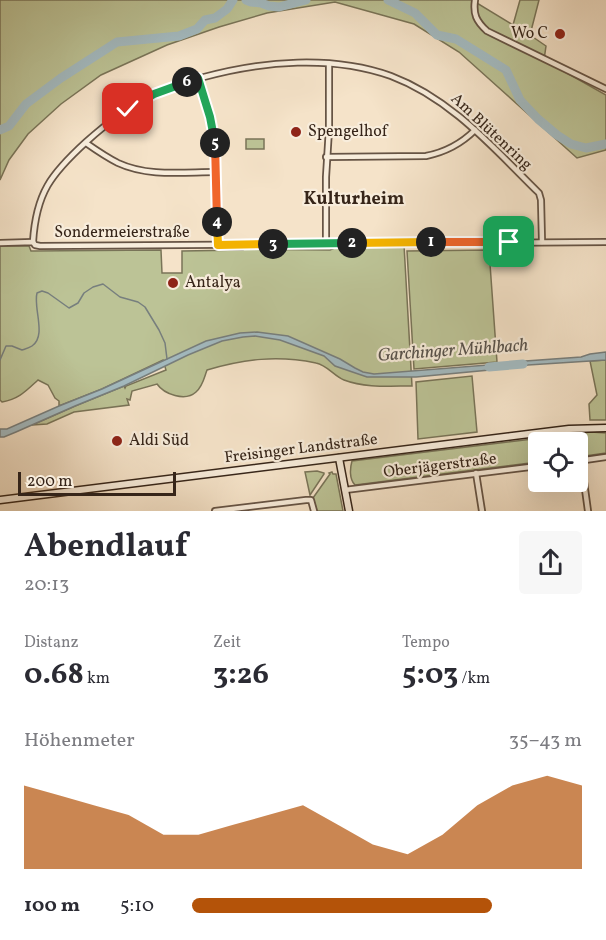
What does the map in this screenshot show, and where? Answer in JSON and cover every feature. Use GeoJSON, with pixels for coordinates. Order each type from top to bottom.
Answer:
{"type":"FeatureCollection","features":[{"type":"Feature","properties":{"kind":"main road","name":"Freisinger Landstraße"},"geometry":{"type":"LineString","coordinates":[[0,500],[569,429],[606,428]]}},
{"type":"Feature","properties":{"kind":"main road"},"geometry":{"type":"LineString","coordinates":[[339,458],[349,511]]}},
{"type":"Feature","properties":{"kind":"street"},"geometry":{"type":"LineString","coordinates":[[475,0],[475,16],[488,31],[606,89]]}},
{"type":"Feature","properties":{"kind":"street","name":"Am Blütenring"},"geometry":{"type":"LineString","coordinates":[[33,242],[35,218],[45,188],[58,169],[105,127],[141,101],[167,88],[228,70],[273,64],[329,64],[369,69],[392,76],[446,105],[476,130],[539,194],[542,242]]}},
{"type":"Feature","properties":{"kind":"street"},"geometry":{"type":"LineString","coordinates":[[326,244],[329,64]]}},
{"type":"Feature","properties":{"kind":"street"},"geometry":{"type":"LineString","coordinates":[[198,78],[210,117],[215,148],[218,245]]}},
{"type":"Feature","properties":{"kind":"street"},"geometry":{"type":"LineString","coordinates":[[326,158],[426,156],[456,146],[476,130]]}},
{"type":"Feature","properties":{"kind":"street"},"geometry":{"type":"LineString","coordinates":[[86,143],[120,164],[147,172],[216,172]]}},
{"type":"Feature","properties":{"kind":"street","name":"Sondermeierstraße"},"geometry":{"type":"LineString","coordinates":[[0,243],[33,242],[36,246],[606,242]]}},
{"type":"Feature","properties":{"kind":"street"},"geometry":{"type":"LineString","coordinates":[[588,460],[606,458]]}},
{"type":"Feature","properties":{"kind":"street","name":"Oberjägerstraße"},"geometry":{"type":"LineString","coordinates":[[345,490],[528,467]]}},
{"type":"Feature","properties":{"kind":"street"},"geometry":{"type":"LineString","coordinates":[[476,474],[482,511]]}},
{"type":"Feature","properties":{"kind":"street"},"geometry":{"type":"LineString","coordinates":[[585,492],[588,511]]}},
{"type":"Feature","properties":{"kind":"street"},"geometry":{"type":"LineString","coordinates":[[215,511],[257,508],[310,500],[314,511]]}},
{"type":"Feature","properties":{"kind":"green space"},"geometry":{"type":"Polygon","coordinates":[[[0,0],[472,0],[513,25],[520,0],[539,0],[530,35],[546,46],[544,60],[606,95],[606,150],[577,158],[459,52],[414,24],[335,2],[267,13],[219,27],[167,45],[101,75],[61,104],[28,134],[9,160],[0,180],[0,0]]]}},
{"type":"Feature","properties":{"kind":"green space"},"geometry":{"type":"Polygon","coordinates":[[[246,139],[264,139],[264,149],[246,149],[246,139]]]}},
{"type":"Feature","properties":{"kind":"green space"},"geometry":{"type":"Polygon","coordinates":[[[342,245],[404,245],[412,386],[360,384],[344,380],[316,363],[288,359],[261,359],[207,370],[200,387],[191,395],[175,395],[164,391],[157,384],[132,391],[130,400],[127,399],[129,405],[74,412],[47,424],[32,425],[166,370],[163,360],[102,389],[59,406],[59,401],[48,385],[38,380],[18,397],[2,402],[0,400],[0,246],[29,246],[31,251],[161,250],[162,273],[182,273],[182,251],[330,250],[342,245]]]}},
{"type":"Feature","properties":{"kind":"green space"},"geometry":{"type":"Polygon","coordinates":[[[489,250],[497,362],[414,369],[407,251],[489,250]]]}},
{"type":"Feature","properties":{"kind":"green space"},"geometry":{"type":"Polygon","coordinates":[[[606,360],[606,420],[590,420],[589,404],[597,395],[590,361],[606,360]]]}},
{"type":"Feature","properties":{"kind":"green space"},"geometry":{"type":"Polygon","coordinates":[[[472,376],[477,432],[418,439],[416,382],[472,376]]]}},
{"type":"Feature","properties":{"kind":"green space"},"geometry":{"type":"Polygon","coordinates":[[[588,432],[606,433],[606,453],[588,456],[588,432]]]}},
{"type":"Feature","properties":{"kind":"green space"},"geometry":{"type":"Polygon","coordinates":[[[528,440],[528,463],[355,485],[350,470],[352,461],[528,440]]]}},
{"type":"Feature","properties":{"kind":"green space"},"geometry":{"type":"Polygon","coordinates":[[[317,471],[324,474],[310,495],[305,472],[317,471]]]}},
{"type":"Feature","properties":{"kind":"green space"},"geometry":{"type":"Polygon","coordinates":[[[329,473],[336,474],[343,511],[317,511],[313,498],[329,473]]]}},
{"type":"Feature","properties":{"kind":"water"},"geometry":{"type":"Polygon","coordinates":[[[257,332],[288,336],[363,372],[374,374],[500,364],[500,369],[416,377],[367,377],[335,366],[324,356],[280,340],[255,336],[243,337],[222,341],[124,386],[0,437],[0,429],[7,429],[102,389],[206,341],[240,333],[257,332]]]}},
{"type":"Feature","properties":{"kind":"water"},"geometry":{"type":"Polygon","coordinates":[[[606,352],[606,360],[512,368],[512,362],[581,357],[606,352]]]}},
{"type":"Feature","properties":{"kind":"waterway"},"geometry":{"type":"LineString","coordinates":[[0,130],[9,126],[26,104],[117,42],[179,36],[197,29],[205,20],[215,18],[227,9],[233,0]]}},
{"type":"Feature","properties":{"kind":"waterway"},"geometry":{"type":"LineString","coordinates":[[246,0],[279,7],[306,0]]}},
{"type":"Feature","properties":{"kind":"waterway"},"geometry":{"type":"LineString","coordinates":[[388,0],[415,13],[437,35],[456,39],[506,70],[520,100],[557,135],[571,144],[586,148],[606,144]]}},
{"type":"Feature","properties":{"kind":"waterway","name":"Garchinger Mühlbach"},"geometry":{"type":"LineString","coordinates":[[0,360],[6,346],[22,350],[31,347],[39,336],[37,293],[42,291],[48,293],[69,308],[78,303],[84,293],[103,284],[120,297],[138,302],[145,307],[165,343],[167,359]]}},
{"type":"Feature","properties":{"kind":"waterway","name":"Garchinger Mühlbach"},"geometry":{"type":"LineString","coordinates":[[489,367],[523,364]]}},
{"type":"Feature","properties":{"kind":"place","name":"Wo C"},"geometry":{"type":"Point","coordinates":[560,34]}},
{"type":"Feature","properties":{"kind":"place","name":"Spengelhof"},"geometry":{"type":"Point","coordinates":[296,132]}},
{"type":"Feature","properties":{"kind":"place","name":"Antalya"},"geometry":{"type":"Point","coordinates":[173,283]}},
{"type":"Feature","properties":{"kind":"place","name":"Aldi Süd"},"geometry":{"type":"Point","coordinates":[117,441]}},
{"type":"Feature","properties":{"kind":"district","name":"Kulturheim"},"geometry":{"type":"Point","coordinates":[354,199]}},
{"type":"Feature","properties":{"kind":"route"},"geometry":{"type":"LineString","coordinates":[[128,109],[167,88],[198,78],[214,139],[218,245],[509,242]]}}]}
